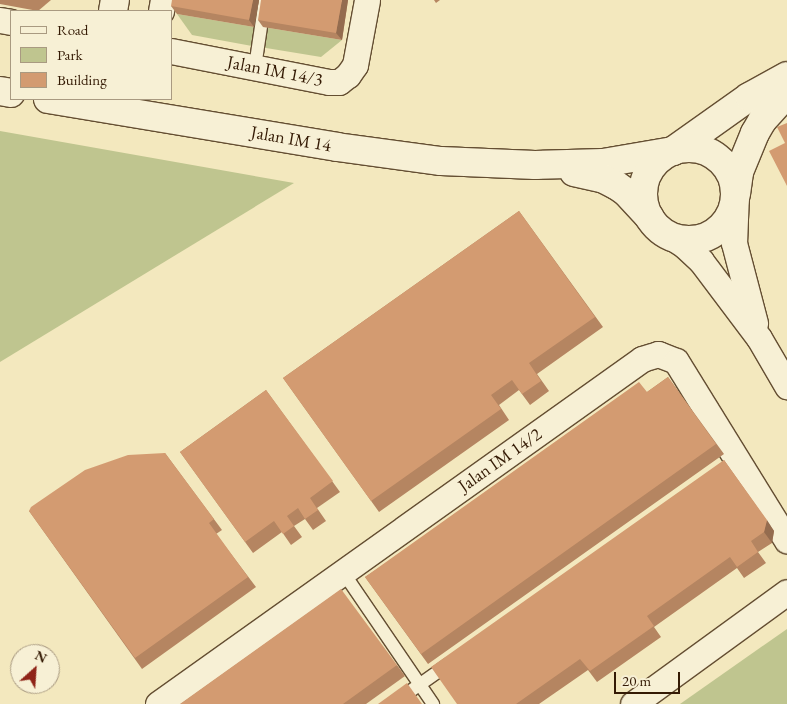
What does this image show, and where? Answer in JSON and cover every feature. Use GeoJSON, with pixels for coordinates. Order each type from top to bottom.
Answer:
{"type":"FeatureCollection","features":[{"type":"Feature","properties":{"kind":"street","name":"Jalan IM 14/3"},"geometry":{"type":"LineString","coordinates":[[172,51],[329,82],[339,82],[348,75],[355,65],[367,0]]}},
{"type":"Feature","properties":{"kind":"street"},"geometry":{"type":"LineString","coordinates":[[787,76],[749,97],[659,159],[649,171],[644,186],[644,202],[649,216],[659,229],[685,246],[701,261],[759,338],[787,386]]}},
{"type":"Feature","properties":{"kind":"street"},"geometry":{"type":"LineString","coordinates":[[759,338],[736,256],[733,234],[736,194],[739,172],[755,133],[762,121],[787,93]]}},
{"type":"Feature","properties":{"kind":"street","name":"Jalan IM 14"},"geometry":{"type":"LineString","coordinates":[[60,100],[98,103],[337,147],[440,161],[535,165],[603,163],[673,151]]}},
{"type":"Feature","properties":{"kind":"street"},"geometry":{"type":"LineString","coordinates":[[659,229],[672,237],[688,240],[703,238],[716,232],[726,222],[733,208],[736,194],[733,179],[726,166],[716,156],[702,150],[687,148],[673,151]]}},
{"type":"Feature","properties":{"kind":"street","name":"Jalan IM 14"},"geometry":{"type":"LineString","coordinates":[[535,165],[587,175],[616,185],[626,192],[659,229]]}},
{"type":"Feature","properties":{"kind":"street","name":"Jalan IM 14/2"},"geometry":{"type":"LineString","coordinates":[[158,704],[642,358],[658,354],[676,361],[733,464],[787,541]]}},
{"type":"Feature","properties":{"kind":"street"},"geometry":{"type":"LineString","coordinates":[[633,704],[787,592]]}},
{"type":"Feature","properties":{"kind":"lane"},"geometry":{"type":"LineString","coordinates":[[254,67],[265,0]]}},
{"type":"Feature","properties":{"kind":"lane"},"geometry":{"type":"LineString","coordinates":[[343,572],[433,704]]}},
{"type":"Feature","properties":{"kind":"lane"},"geometry":{"type":"LineString","coordinates":[[392,704],[461,656]]}},
{"type":"Feature","properties":{"kind":"green space"},"geometry":{"type":"Polygon","coordinates":[[[177,14],[254,27],[252,46],[192,35],[177,14]]]}},
{"type":"Feature","properties":{"kind":"green space"},"geometry":{"type":"Polygon","coordinates":[[[263,27],[342,40],[321,57],[260,47],[263,27]]]}},
{"type":"Feature","properties":{"kind":"green space"},"geometry":{"type":"Polygon","coordinates":[[[0,131],[294,183],[0,362],[0,131]]]}},
{"type":"Feature","properties":{"kind":"green space"},"geometry":{"type":"Polygon","coordinates":[[[787,629],[787,704],[680,704],[787,629]]]}},
{"type":"Feature","properties":{"kind":"building"},"geometry":{"type":"Polygon","coordinates":[[[172,0],[253,0],[249,20],[171,6],[172,0]]]}},
{"type":"Feature","properties":{"kind":"building"},"geometry":{"type":"Polygon","coordinates":[[[261,0],[342,0],[336,33],[258,20],[261,0]]]}},
{"type":"Feature","properties":{"kind":"building"},"geometry":{"type":"Polygon","coordinates":[[[787,123],[787,186],[769,151],[785,143],[777,127],[787,123]]]}},
{"type":"Feature","properties":{"kind":"building"},"geometry":{"type":"Polygon","coordinates":[[[519,211],[595,317],[529,363],[541,381],[522,394],[512,380],[491,395],[501,409],[371,501],[283,378],[519,211]]]}},
{"type":"Feature","properties":{"kind":"building"},"geometry":{"type":"Polygon","coordinates":[[[668,377],[716,444],[421,654],[365,577],[639,382],[647,392],[668,377]]]}},
{"type":"Feature","properties":{"kind":"building"},"geometry":{"type":"Polygon","coordinates":[[[266,390],[333,481],[310,498],[318,510],[305,519],[298,508],[287,516],[294,526],[283,534],[274,521],[245,542],[180,452],[266,390]]]}},
{"type":"Feature","properties":{"kind":"building"},"geometry":{"type":"Polygon","coordinates":[[[165,453],[214,519],[209,523],[248,577],[135,658],[29,511],[31,507],[85,470],[128,455],[165,453]]]}},
{"type":"Feature","properties":{"kind":"building"},"geometry":{"type":"Polygon","coordinates":[[[724,460],[767,520],[764,532],[751,541],[758,552],[737,567],[730,557],[647,616],[654,626],[590,671],[580,659],[516,704],[457,704],[431,667],[724,460]]]}},
{"type":"Feature","properties":{"kind":"building"},"geometry":{"type":"Polygon","coordinates":[[[341,589],[397,665],[343,704],[180,704],[341,589]]]}},
{"type":"Feature","properties":{"kind":"building"},"geometry":{"type":"Polygon","coordinates":[[[407,683],[422,704],[378,704],[407,683]]]}}]}
